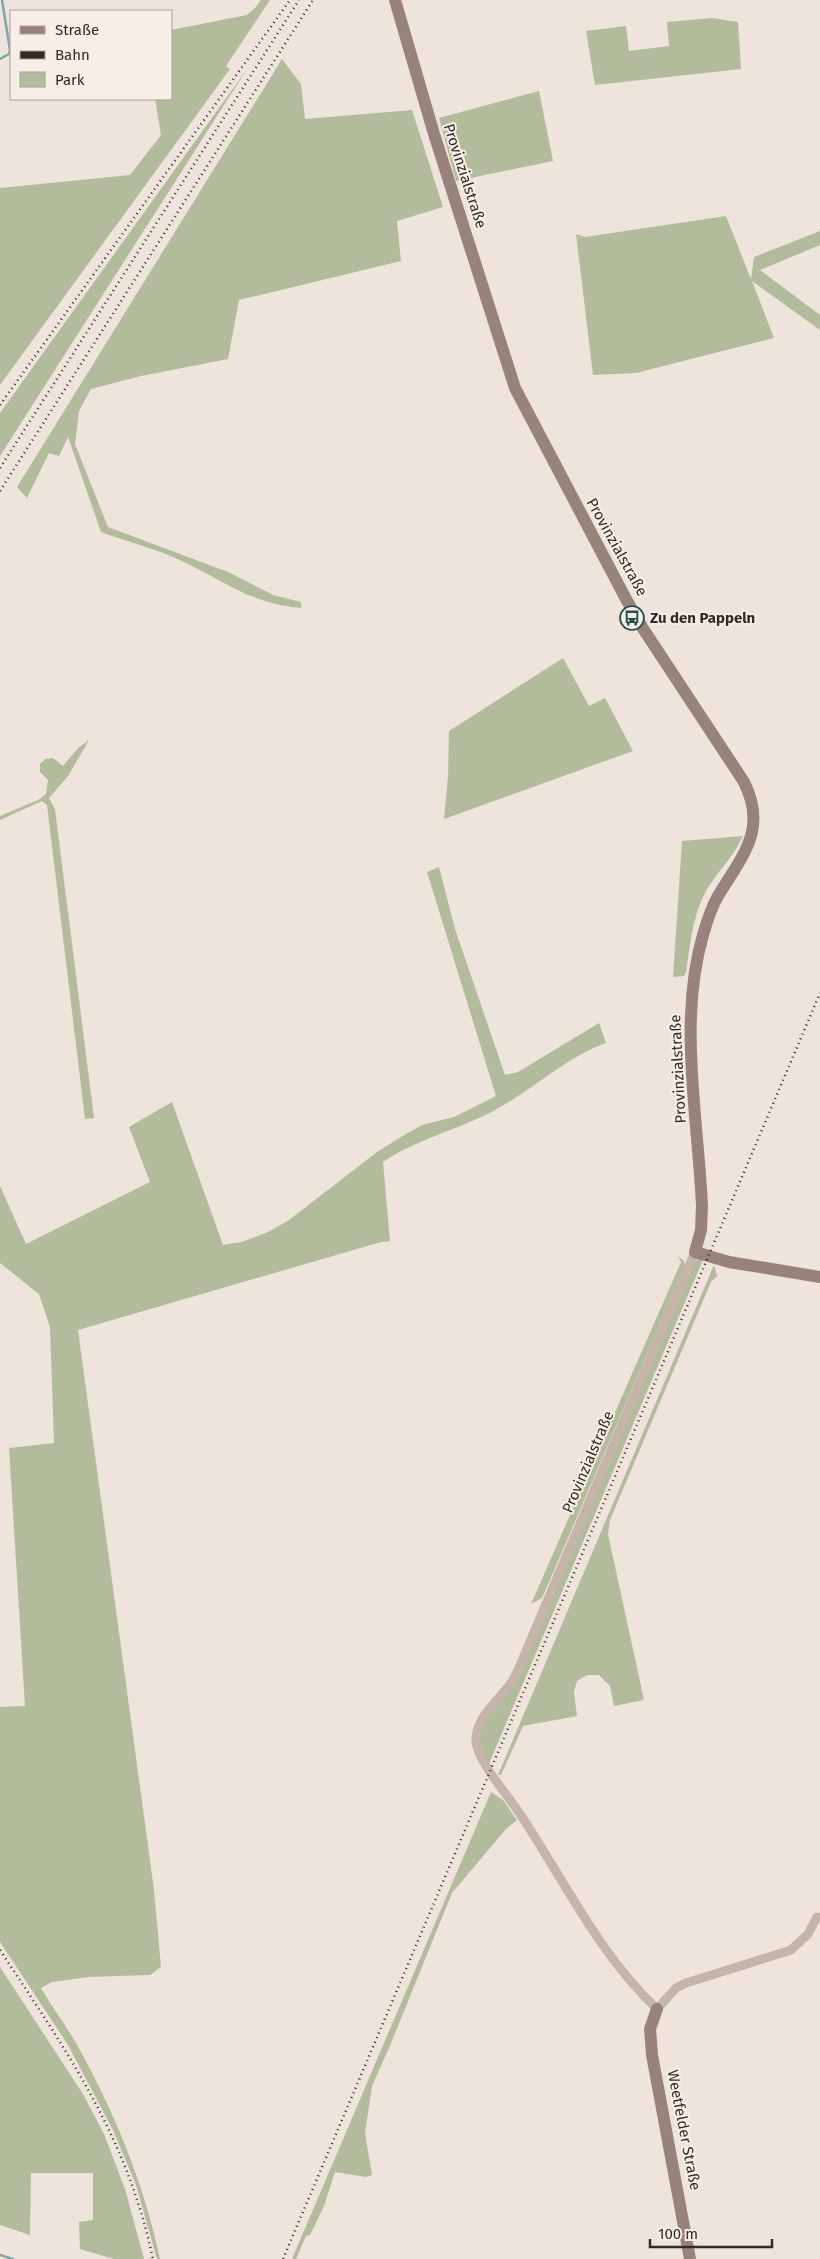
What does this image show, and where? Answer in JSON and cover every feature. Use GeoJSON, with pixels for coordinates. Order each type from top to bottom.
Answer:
{"type":"FeatureCollection","features":[{"type":"Feature","properties":{"kind":"street","name":"Provinzialstraße"},"geometry":{"type":"LineString","coordinates":[[395,0],[434,134],[520,400],[642,627],[744,782],[752,801],[753,823],[749,846],[718,896],[710,914],[696,964],[691,1001],[690,1035],[702,1206],[701,1230],[695,1252],[521,1663],[512,1681],[481,1721],[477,1736],[481,1760],[523,1817],[580,1912],[625,1974],[657,2009]]}},
{"type":"Feature","properties":{"kind":"street"},"geometry":{"type":"LineString","coordinates":[[695,1252],[728,1262],[820,1276]]}},
{"type":"Feature","properties":{"kind":"street","name":"Weetfelder Straße"},"geometry":{"type":"LineString","coordinates":[[690,2259],[652,2055],[650,2029],[657,2009],[676,1988],[686,1983],[791,1950],[808,1934],[817,1917]]}},
{"type":"Feature","properties":{"kind":"green space"},"geometry":{"type":"Polygon","coordinates":[[[261,0],[270,0],[226,66],[230,69],[0,385],[0,188],[130,175],[161,135],[155,100],[172,100],[172,30],[247,15],[261,0]]]}},
{"type":"Feature","properties":{"kind":"green space"},"geometry":{"type":"Polygon","coordinates":[[[712,18],[738,22],[741,69],[595,85],[586,31],[626,26],[629,51],[669,46],[667,22],[712,18]]]}},
{"type":"Feature","properties":{"kind":"green space"},"geometry":{"type":"Polygon","coordinates":[[[282,59],[301,84],[305,119],[412,110],[443,207],[397,221],[401,261],[239,300],[228,359],[141,376],[91,389],[79,411],[75,444],[108,527],[228,572],[273,595],[301,602],[301,608],[267,602],[253,597],[174,557],[101,532],[68,437],[59,456],[49,453],[27,498],[17,487],[282,59]]]}},
{"type":"Feature","properties":{"kind":"green space"},"geometry":{"type":"Polygon","coordinates":[[[247,69],[0,456],[0,413],[247,69]]]}},
{"type":"Feature","properties":{"kind":"green space"},"geometry":{"type":"Polygon","coordinates":[[[539,91],[553,161],[456,181],[439,118],[539,91]]]}},
{"type":"Feature","properties":{"kind":"green space"},"geometry":{"type":"Polygon","coordinates":[[[726,216],[751,279],[754,257],[820,231],[820,245],[760,270],[820,315],[820,330],[752,281],[774,338],[636,373],[593,375],[576,234],[585,237],[726,216]]]}},
{"type":"Feature","properties":{"kind":"green space"},"geometry":{"type":"Polygon","coordinates":[[[563,658],[589,706],[605,698],[633,751],[444,819],[448,777],[449,731],[563,658]]]}},
{"type":"Feature","properties":{"kind":"green space"},"geometry":{"type":"Polygon","coordinates":[[[89,740],[68,776],[49,798],[55,809],[94,1118],[85,1119],[47,805],[42,801],[0,820],[0,816],[38,800],[46,794],[48,780],[40,772],[40,764],[45,759],[53,758],[63,766],[78,748],[89,740]]]}},
{"type":"Feature","properties":{"kind":"green space"},"geometry":{"type":"Polygon","coordinates":[[[743,836],[734,852],[712,881],[699,906],[686,972],[684,976],[673,977],[682,841],[743,836]]]}},
{"type":"Feature","properties":{"kind":"green space"},"geometry":{"type":"Polygon","coordinates":[[[439,867],[455,929],[505,1075],[518,1072],[599,1023],[606,1043],[563,1065],[495,1110],[410,1147],[383,1162],[390,1241],[381,1242],[78,1330],[154,1890],[161,1967],[150,1975],[89,1977],[52,1982],[41,1988],[76,2043],[115,2121],[145,2203],[160,2259],[157,2259],[136,2185],[113,2130],[68,2045],[0,1942],[0,1707],[25,1706],[9,1448],[54,1443],[50,1327],[39,1294],[0,1263],[0,1186],[26,1244],[150,1182],[129,1127],[172,1102],[223,1245],[242,1242],[268,1232],[289,1220],[377,1152],[401,1137],[422,1125],[454,1117],[496,1096],[427,872],[439,867]]]}},
{"type":"Feature","properties":{"kind":"green space"},"geometry":{"type":"Polygon","coordinates":[[[678,1256],[684,1261],[685,1265],[542,1598],[531,1604],[681,1262],[678,1256]]]}},
{"type":"Feature","properties":{"kind":"green space"},"geometry":{"type":"Polygon","coordinates":[[[696,1260],[703,1260],[488,1766],[480,1742],[480,1733],[487,1718],[509,1692],[696,1260]]]}},
{"type":"Feature","properties":{"kind":"green space"},"geometry":{"type":"Polygon","coordinates":[[[714,1265],[717,1276],[711,1282],[610,1520],[608,1534],[644,1700],[614,1706],[610,1686],[599,1675],[587,1675],[577,1681],[574,1692],[577,1716],[523,1726],[501,1775],[498,1775],[714,1265]]]}},
{"type":"Feature","properties":{"kind":"green space"},"geometry":{"type":"Polygon","coordinates":[[[491,1792],[503,1800],[517,1820],[506,1829],[452,1893],[372,2086],[365,2133],[372,2175],[366,2177],[335,2172],[324,2206],[310,2235],[306,2236],[296,2259],[292,2259],[491,1792]]]}},
{"type":"Feature","properties":{"kind":"green space"},"geometry":{"type":"Polygon","coordinates":[[[0,1967],[83,2094],[104,2134],[125,2189],[144,2259],[114,2259],[80,2249],[79,2222],[93,2220],[93,2173],[31,2173],[30,2235],[0,2225],[0,1967]]]}},
{"type":"Feature","properties":{"kind":"waterway"},"geometry":{"type":"LineString","coordinates":[[0,59],[9,54],[10,50],[2,0]]}},
{"type":"Feature","properties":{"kind":"waterway"},"geometry":{"type":"LineString","coordinates":[[0,2255],[13,2259]]}},
{"type":"Feature","properties":{"kind":"railway"},"geometry":{"type":"LineString","coordinates":[[0,405],[290,0]]}},
{"type":"Feature","properties":{"kind":"railway"},"geometry":{"type":"LineString","coordinates":[[0,468],[299,0]]}},
{"type":"Feature","properties":{"kind":"railway"},"geometry":{"type":"LineString","coordinates":[[0,491],[313,0]]}},
{"type":"Feature","properties":{"kind":"railway"},"geometry":{"type":"LineString","coordinates":[[283,2259],[820,993]]}},
{"type":"Feature","properties":{"kind":"railway"},"geometry":{"type":"LineString","coordinates":[[0,1950],[71,2060],[111,2134],[128,2173],[142,2215],[153,2259]]}},
{"type":"Feature","properties":{"kind":"place","name":"Zu den Pappeln"},"geometry":{"type":"Point","coordinates":[632,618]}}]}
